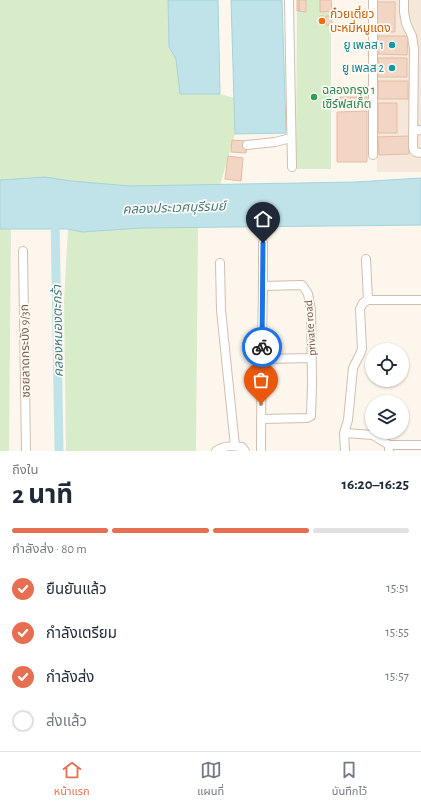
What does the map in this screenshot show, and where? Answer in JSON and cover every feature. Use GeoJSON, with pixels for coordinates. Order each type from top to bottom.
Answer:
{"type":"FeatureCollection","features":[{"type":"Feature","properties":{"kind":"street"},"geometry":{"type":"LineString","coordinates":[[289,0],[292,167]]}},
{"type":"Feature","properties":{"kind":"street"},"geometry":{"type":"LineString","coordinates":[[373,0],[373,155]]}},
{"type":"Feature","properties":{"kind":"street"},"geometry":{"type":"LineString","coordinates":[[404,0],[406,23],[412,36],[414,49],[417,131],[413,150],[421,154]]}},
{"type":"Feature","properties":{"kind":"street"},"geometry":{"type":"LineString","coordinates":[[248,145],[275,142],[291,138]]}},
{"type":"Feature","properties":{"kind":"street"},"geometry":{"type":"LineString","coordinates":[[261,451],[263,243]]}},
{"type":"Feature","properties":{"kind":"street","name":"ซอยลาดกระบัง 9/3ก"},"geometry":{"type":"LineString","coordinates":[[23,251],[26,451]]}},
{"type":"Feature","properties":{"kind":"street"},"geometry":{"type":"LineString","coordinates":[[366,259],[368,300]]}},
{"type":"Feature","properties":{"kind":"street"},"geometry":{"type":"LineString","coordinates":[[220,263],[221,310],[235,446]]}},
{"type":"Feature","properties":{"kind":"street","name":"private road"},"geometry":{"type":"LineString","coordinates":[[261,419],[310,417],[312,414],[311,310],[308,294],[302,285],[263,286]]}},
{"type":"Feature","properties":{"kind":"street"},"geometry":{"type":"LineString","coordinates":[[345,451],[344,433],[348,420],[353,368],[362,349],[360,309],[363,303],[368,300],[421,300]]}},
{"type":"Feature","properties":{"kind":"street"},"geometry":{"type":"LineString","coordinates":[[262,359],[312,358]]}},
{"type":"Feature","properties":{"kind":"street"},"geometry":{"type":"LineString","coordinates":[[344,433],[374,435],[389,448],[421,445]]}},
{"type":"Feature","properties":{"kind":"street"},"geometry":{"type":"LineString","coordinates":[[216,451],[224,447],[235,446],[242,447],[245,451]]}},
{"type":"Feature","properties":{"kind":"shaded area"},"geometry":{"type":"Polygon","coordinates":[[[376,0],[421,0],[421,172],[377,172],[376,0]]]}},
{"type":"Feature","properties":{"kind":"green space"},"geometry":{"type":"Polygon","coordinates":[[[0,0],[168,0],[169,47],[176,59],[180,94],[220,94],[234,98],[235,134],[220,185],[130,186],[71,181],[45,177],[0,180],[0,0]]]}},
{"type":"Feature","properties":{"kind":"green space","name":"ฉลองกรุง 1 เซิร์ฟสเก็ต"},"geometry":{"type":"Polygon","coordinates":[[[297,0],[331,0],[331,169],[296,169],[297,0]]]}},
{"type":"Feature","properties":{"kind":"green space"},"geometry":{"type":"Polygon","coordinates":[[[198,227],[196,451],[66,451],[64,301],[68,229],[82,232],[142,228],[198,227]]]}},
{"type":"Feature","properties":{"kind":"green space"},"geometry":{"type":"Polygon","coordinates":[[[0,229],[11,229],[9,451],[0,451],[0,229]]]}},
{"type":"Feature","properties":{"kind":"water"},"geometry":{"type":"Polygon","coordinates":[[[168,0],[218,0],[220,94],[180,94],[176,59],[169,47],[168,0]]]}},
{"type":"Feature","properties":{"kind":"water"},"geometry":{"type":"Polygon","coordinates":[[[231,0],[282,0],[286,133],[235,134],[231,0]]]}},
{"type":"Feature","properties":{"kind":"water","name":"คลองประเวศบุรีรมย์"},"geometry":{"type":"Polygon","coordinates":[[[45,177],[71,181],[130,186],[356,182],[421,178],[421,225],[142,228],[82,232],[68,229],[0,229],[0,180],[45,177]]]}},
{"type":"Feature","properties":{"kind":"building"},"geometry":{"type":"Polygon","coordinates":[[[297,0],[299,0],[299,11],[297,11],[297,0]]]}},
{"type":"Feature","properties":{"kind":"building"},"geometry":{"type":"Polygon","coordinates":[[[299,0],[306,0],[306,12],[299,11],[299,0]]]}},
{"type":"Feature","properties":{"kind":"building"},"geometry":{"type":"Polygon","coordinates":[[[320,0],[331,0],[332,11],[320,12],[320,0]]]}},
{"type":"Feature","properties":{"kind":"building"},"geometry":{"type":"Polygon","coordinates":[[[376,2],[395,2],[395,32],[376,32],[376,2]]]}},
{"type":"Feature","properties":{"kind":"building","name":"ก๋วยเตี๋ยว บะหมี่หมูแดง"},"geometry":{"type":"Polygon","coordinates":[[[320,16],[324,16],[324,25],[320,25],[320,16]]]}},
{"type":"Feature","properties":{"kind":"building"},"geometry":{"type":"Polygon","coordinates":[[[326,16],[332,16],[332,25],[326,25],[326,16]]]}},
{"type":"Feature","properties":{"kind":"building","name":"ยู เพลส 1"},"geometry":{"type":"Polygon","coordinates":[[[378,36],[408,36],[407,55],[378,54],[378,36]]]}},
{"type":"Feature","properties":{"kind":"building","name":"ยู เพลส 2"},"geometry":{"type":"Polygon","coordinates":[[[378,58],[407,58],[407,77],[378,77],[378,58]]]}},
{"type":"Feature","properties":{"kind":"building"},"geometry":{"type":"Polygon","coordinates":[[[378,81],[408,81],[408,99],[378,99],[378,81]]]}},
{"type":"Feature","properties":{"kind":"building"},"geometry":{"type":"Polygon","coordinates":[[[340,97],[367,97],[367,104],[340,104],[340,97]]]}},
{"type":"Feature","properties":{"kind":"building"},"geometry":{"type":"Polygon","coordinates":[[[378,103],[397,103],[397,133],[378,133],[378,103]]]}},
{"type":"Feature","properties":{"kind":"building"},"geometry":{"type":"Polygon","coordinates":[[[367,111],[367,162],[337,162],[337,112],[367,111]]]}},
{"type":"Feature","properties":{"kind":"building"},"geometry":{"type":"Polygon","coordinates":[[[409,136],[409,154],[379,155],[378,137],[409,136]]]}},
{"type":"Feature","properties":{"kind":"building"},"geometry":{"type":"Polygon","coordinates":[[[232,140],[247,141],[246,153],[231,152],[232,140]]]}},
{"type":"Feature","properties":{"kind":"building"},"geometry":{"type":"Polygon","coordinates":[[[228,156],[243,158],[241,181],[225,179],[228,156]]]}},
{"type":"Feature","properties":{"kind":"waterway","name":"คลองหนองตะกร้า"},"geometry":{"type":"LineString","coordinates":[[55,217],[59,451]]}},
{"type":"Feature","properties":{"kind":"way so far"},"geometry":{"type":"LineString","coordinates":[[261,404],[262,347]]}},
{"type":"Feature","properties":{"kind":"place","name":"ก๋วยเตี๋ยว บะหมี่หมูแดง"},"geometry":{"type":"Point","coordinates":[322,21]}},
{"type":"Feature","properties":{"kind":"place","name":"ยู เพลส 1"},"geometry":{"type":"Point","coordinates":[392,45]}},
{"type":"Feature","properties":{"kind":"place","name":"ยู เพลส 2"},"geometry":{"type":"Point","coordinates":[392,68]}},
{"type":"Feature","properties":{"kind":"place","name":"ฉลองกรุง 1 เซิร์ฟสเก็ต"},"geometry":{"type":"Point","coordinates":[314,97]}},
{"type":"Feature","properties":{"kind":"route"},"geometry":{"type":"LineString","coordinates":[[262,347],[263,243]]}}]}
